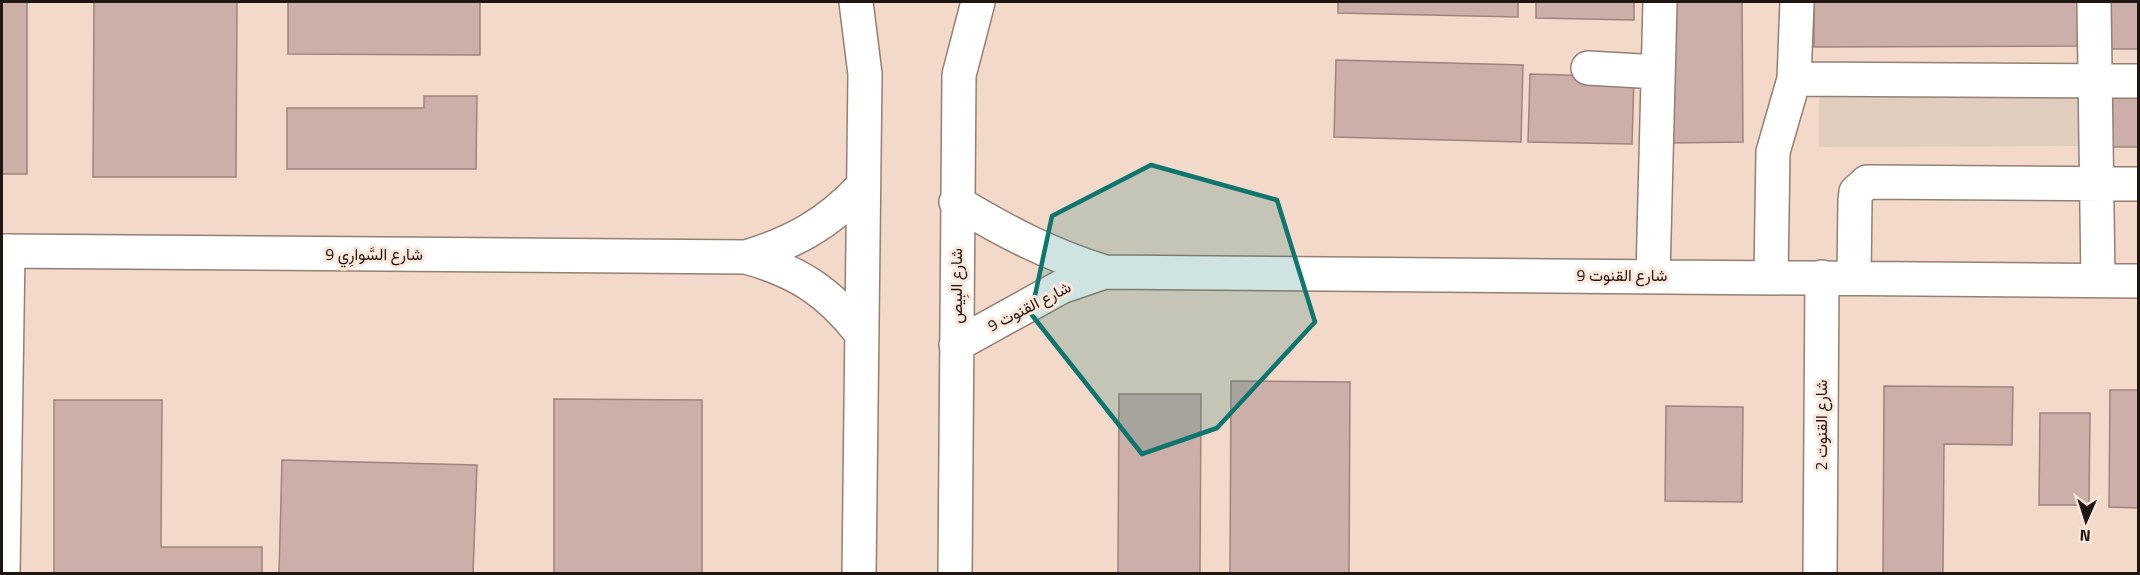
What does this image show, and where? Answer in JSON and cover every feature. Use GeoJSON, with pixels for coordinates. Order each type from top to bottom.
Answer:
{"type":"FeatureCollection","features":[{"type":"Feature","properties":{"kind":"street"},"geometry":{"type":"LineString","coordinates":[[856,2],[865,74],[859,573]]}},
{"type":"Feature","properties":{"kind":"street","name":"شارع البِيص"},"geometry":{"type":"LineString","coordinates":[[955,573],[956,202],[959,75],[978,2]]}},
{"type":"Feature","properties":{"kind":"street"},"geometry":{"type":"LineString","coordinates":[[1653,276],[1660,2]]}},
{"type":"Feature","properties":{"kind":"street"},"geometry":{"type":"LineString","coordinates":[[1771,276],[1773,152],[1794,79],[1797,2]]}},
{"type":"Feature","properties":{"kind":"street"},"geometry":{"type":"LineString","coordinates":[[2094,2],[2098,280]]}},
{"type":"Feature","properties":{"kind":"street"},"geometry":{"type":"LineString","coordinates":[[1588,68],[1658,72]]}},
{"type":"Feature","properties":{"kind":"street"},"geometry":{"type":"LineString","coordinates":[[1794,79],[2139,81]]}},
{"type":"Feature","properties":{"kind":"street"},"geometry":{"type":"LineString","coordinates":[[1854,277],[1856,192],[1867,182],[2139,184]]}},
{"type":"Feature","properties":{"kind":"street","name":"شارع السَّوارِي 9"},"geometry":{"type":"LineString","coordinates":[[746,257],[798,239],[822,225],[862,187]]}},
{"type":"Feature","properties":{"kind":"street","name":"شارع القنوت 9"},"geometry":{"type":"LineString","coordinates":[[956,202],[1015,237],[1061,258],[1105,272],[2139,281]]}},
{"type":"Feature","properties":{"kind":"street"},"geometry":{"type":"LineString","coordinates":[[3,573],[5,251]]}},
{"type":"Feature","properties":{"kind":"street","name":"شارع السَّوارِي 9"},"geometry":{"type":"LineString","coordinates":[[5,251],[746,257],[773,264],[823,292],[861,333]]}},
{"type":"Feature","properties":{"kind":"street","name":"شارع القنوت 9"},"geometry":{"type":"LineString","coordinates":[[956,345],[1061,287],[1105,272]]}},
{"type":"Feature","properties":{"kind":"street","name":"شارع القنوت 2"},"geometry":{"type":"LineString","coordinates":[[1820,573],[1822,277]]}},
{"type":"Feature","properties":{"kind":"highlighted area"},"geometry":{"type":"Polygon","coordinates":[[[1151,165],[1277,200],[1315,322],[1217,428],[1142,454],[1031,314],[1052,216],[1151,165]]]}},
{"type":"Feature","properties":{"kind":"shaded area"},"geometry":{"type":"Polygon","coordinates":[[[2083,84],[2083,146],[1819,147],[1819,85],[2083,84]]]}},
{"type":"Feature","properties":{"kind":"building"},"geometry":{"type":"Polygon","coordinates":[[[2,2],[27,2],[27,174],[2,174],[2,2]]]}},
{"type":"Feature","properties":{"kind":"building"},"geometry":{"type":"Polygon","coordinates":[[[94,2],[237,2],[236,177],[93,177],[94,2]]]}},
{"type":"Feature","properties":{"kind":"building"},"geometry":{"type":"Polygon","coordinates":[[[288,2],[480,2],[480,55],[288,54],[288,2]]]}},
{"type":"Feature","properties":{"kind":"building"},"geometry":{"type":"Polygon","coordinates":[[[1338,2],[1518,2],[1518,17],[1338,13],[1338,2]]]}},
{"type":"Feature","properties":{"kind":"building"},"geometry":{"type":"Polygon","coordinates":[[[1536,2],[1634,2],[1634,20],[1536,18],[1536,2]]]}},
{"type":"Feature","properties":{"kind":"building"},"geometry":{"type":"Polygon","coordinates":[[[1669,2],[1742,2],[1743,142],[1669,143],[1669,2]]]}},
{"type":"Feature","properties":{"kind":"building"},"geometry":{"type":"Polygon","coordinates":[[[1814,2],[2081,2],[2081,46],[1814,47],[1814,2]]]}},
{"type":"Feature","properties":{"kind":"building"},"geometry":{"type":"Polygon","coordinates":[[[2100,2],[2138,2],[2138,49],[2101,49],[2100,2]]]}},
{"type":"Feature","properties":{"kind":"building"},"geometry":{"type":"Polygon","coordinates":[[[1336,60],[1523,65],[1521,142],[1334,137],[1336,60]]]}},
{"type":"Feature","properties":{"kind":"building"},"geometry":{"type":"Polygon","coordinates":[[[1530,74],[1634,77],[1632,144],[1528,142],[1530,74]]]}},
{"type":"Feature","properties":{"kind":"building"},"geometry":{"type":"Polygon","coordinates":[[[2104,88],[2138,88],[2138,147],[2104,147],[2104,88]]]}},
{"type":"Feature","properties":{"kind":"building"},"geometry":{"type":"Polygon","coordinates":[[[424,96],[477,96],[476,169],[287,169],[287,108],[424,108],[424,96]]]}},
{"type":"Feature","properties":{"kind":"building"},"geometry":{"type":"Polygon","coordinates":[[[1231,381],[1350,382],[1349,574],[1230,574],[1231,381]]]}},
{"type":"Feature","properties":{"kind":"building"},"geometry":{"type":"Polygon","coordinates":[[[1884,386],[2013,387],[2012,445],[1944,444],[1943,574],[1883,574],[1884,386]]]}},
{"type":"Feature","properties":{"kind":"building"},"geometry":{"type":"Polygon","coordinates":[[[2110,390],[2138,390],[2138,508],[2109,507],[2110,390]]]}},
{"type":"Feature","properties":{"kind":"building"},"geometry":{"type":"Polygon","coordinates":[[[1119,394],[1201,394],[1200,574],[1118,574],[1119,394]]]}},
{"type":"Feature","properties":{"kind":"building"},"geometry":{"type":"Polygon","coordinates":[[[554,399],[702,400],[702,574],[554,574],[554,399]]]}},
{"type":"Feature","properties":{"kind":"building"},"geometry":{"type":"Polygon","coordinates":[[[54,400],[162,400],[161,547],[262,547],[262,574],[54,574],[54,400]]]}},
{"type":"Feature","properties":{"kind":"building"},"geometry":{"type":"Polygon","coordinates":[[[1666,406],[1743,407],[1742,502],[1665,501],[1666,406]]]}},
{"type":"Feature","properties":{"kind":"building"},"geometry":{"type":"Polygon","coordinates":[[[2040,413],[2090,413],[2089,505],[2039,505],[2040,413]]]}},
{"type":"Feature","properties":{"kind":"building"},"geometry":{"type":"Polygon","coordinates":[[[282,460],[477,465],[473,574],[279,574],[282,460]]]}}]}
